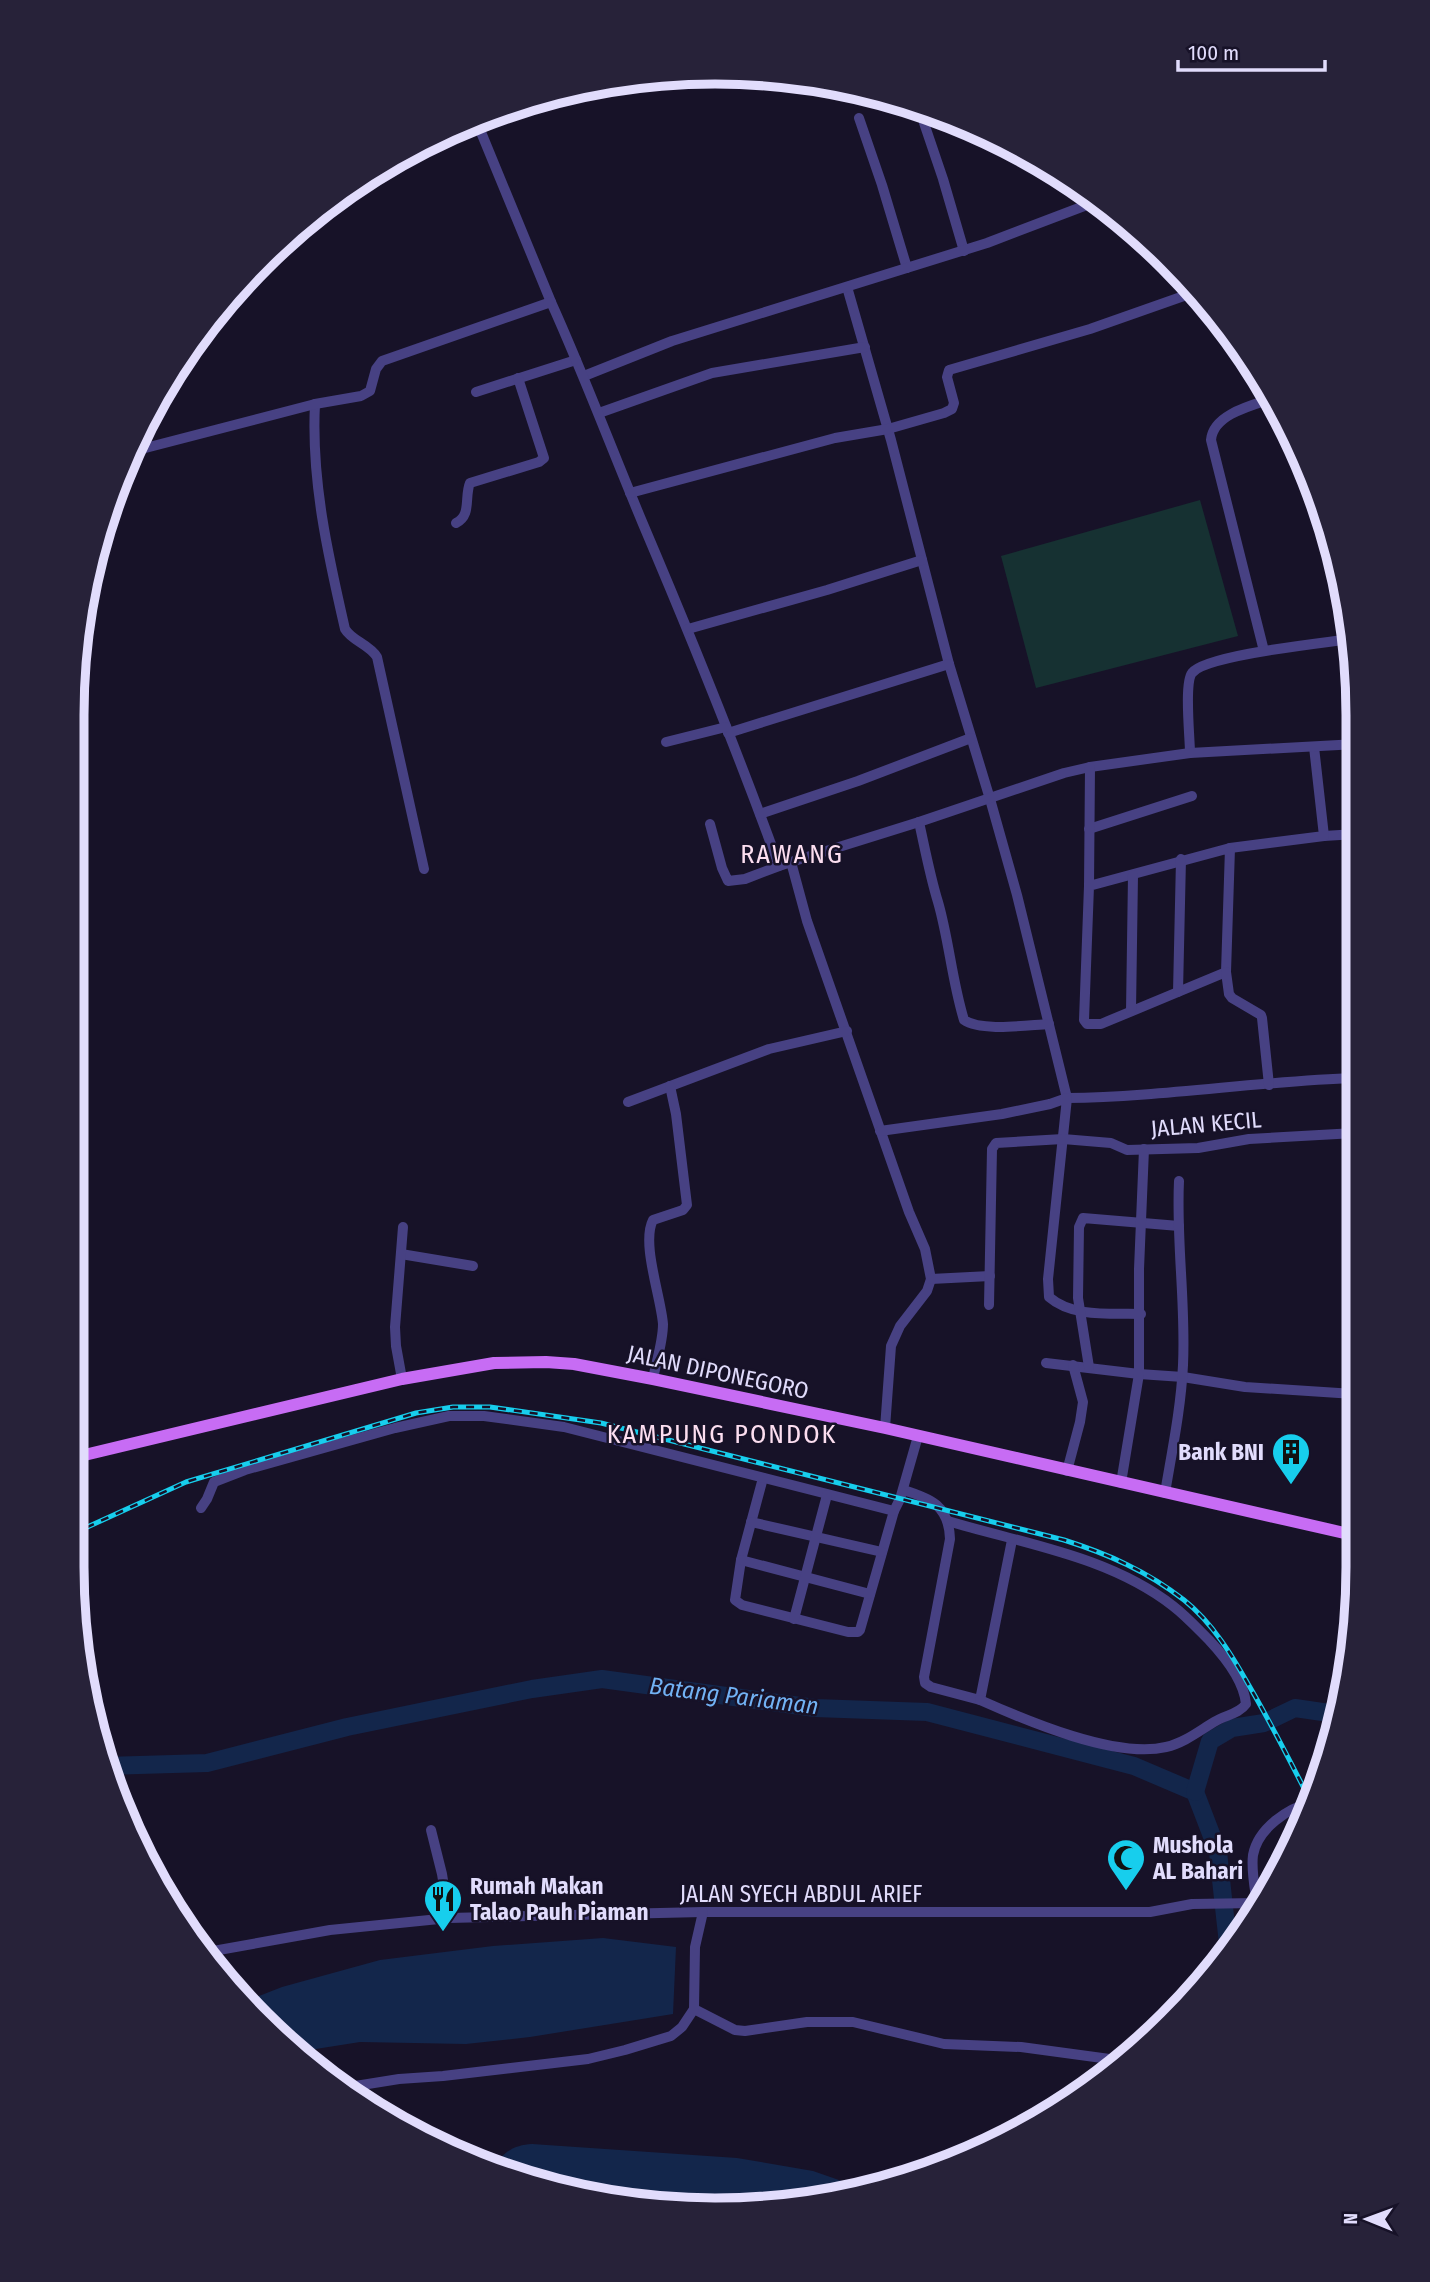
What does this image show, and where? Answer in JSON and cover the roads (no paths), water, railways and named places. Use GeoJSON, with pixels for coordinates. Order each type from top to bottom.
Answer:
{"type":"FeatureCollection","features":[{"type":"Feature","properties":{"kind":"main road","name":"JALAN DIPONEGORO"},"geometry":{"type":"LineString","coordinates":[[84,1455],[402,1379],[463,1367],[522,1361],[574,1364],[885,1428],[1346,1533]]}},
{"type":"Feature","properties":{"kind":"street"},"geometry":{"type":"LineString","coordinates":[[859,118],[907,268]]}},
{"type":"Feature","properties":{"kind":"street"},"geometry":{"type":"LineString","coordinates":[[924,123],[964,251]]}},
{"type":"Feature","properties":{"kind":"street"},"geometry":{"type":"LineString","coordinates":[[480,130],[688,629],[779,866]]}},
{"type":"Feature","properties":{"kind":"street"},"geometry":{"type":"LineString","coordinates":[[584,376],[672,341],[964,251],[1087,205]]}},
{"type":"Feature","properties":{"kind":"street"},"geometry":{"type":"LineString","coordinates":[[847,287],[888,429],[948,664],[990,799],[1067,1098],[1048,1293],[1052,1300],[1080,1312],[1141,1314]]}},
{"type":"Feature","properties":{"kind":"street"},"geometry":{"type":"LineString","coordinates":[[630,493],[835,438],[888,429],[951,409],[954,403],[947,377],[949,370],[1090,329],[1186,295]]}},
{"type":"Feature","properties":{"kind":"street"},"geometry":{"type":"LineString","coordinates":[[143,449],[367,393],[382,361],[551,303]]}},
{"type":"Feature","properties":{"kind":"street"},"geometry":{"type":"LineString","coordinates":[[599,413],[712,373],[865,347]]}},
{"type":"Feature","properties":{"kind":"street"},"geometry":{"type":"LineString","coordinates":[[475,392],[576,360]]}},
{"type":"Feature","properties":{"kind":"street"},"geometry":{"type":"LineString","coordinates":[[457,523],[465,517],[470,483],[539,462],[544,458],[518,378]]}},
{"type":"Feature","properties":{"kind":"street"},"geometry":{"type":"LineString","coordinates":[[1262,403],[1224,418],[1211,435],[1264,651]]}},
{"type":"Feature","properties":{"kind":"street"},"geometry":{"type":"LineString","coordinates":[[315,404],[315,459],[320,512],[345,629],[350,636],[377,656],[424,869]]}},
{"type":"Feature","properties":{"kind":"street"},"geometry":{"type":"LineString","coordinates":[[688,629],[922,560]]}},
{"type":"Feature","properties":{"kind":"street"},"geometry":{"type":"LineString","coordinates":[[1190,753],[1188,684],[1191,673],[1204,665],[1264,651],[1342,640]]}},
{"type":"Feature","properties":{"kind":"street"},"geometry":{"type":"LineString","coordinates":[[666,742],[727,730],[948,664]]}},
{"type":"Feature","properties":{"kind":"street"},"geometry":{"type":"LineString","coordinates":[[760,814],[859,781],[971,738]]}},
{"type":"Feature","properties":{"kind":"street"},"geometry":{"type":"LineString","coordinates":[[710,824],[722,868],[729,881],[737,881],[1090,767],[1190,753],[1346,745]]}},
{"type":"Feature","properties":{"kind":"street"},"geometry":{"type":"LineString","coordinates":[[1314,747],[1324,836]]}},
{"type":"Feature","properties":{"kind":"street"},"geometry":{"type":"LineString","coordinates":[[1090,767],[1084,1020],[1091,1024],[1101,1024],[1226,972]]}},
{"type":"Feature","properties":{"kind":"street"},"geometry":{"type":"LineString","coordinates":[[1089,829],[1192,796]]}},
{"type":"Feature","properties":{"kind":"street"},"geometry":{"type":"LineString","coordinates":[[919,822],[932,889],[964,1020],[982,1026],[1049,1024]]}},
{"type":"Feature","properties":{"kind":"street"},"geometry":{"type":"LineString","coordinates":[[1089,886],[1181,859],[1230,848],[1346,835]]}},
{"type":"Feature","properties":{"kind":"street"},"geometry":{"type":"LineString","coordinates":[[1230,848],[1227,989],[1231,998],[1261,1014],[1269,1085]]}},
{"type":"Feature","properties":{"kind":"street"},"geometry":{"type":"LineString","coordinates":[[1178,992],[1181,859]]}},
{"type":"Feature","properties":{"kind":"street"},"geometry":{"type":"LineString","coordinates":[[791,862],[807,921],[909,1212],[925,1249],[931,1279],[926,1291],[900,1326],[891,1346],[885,1428]]}},
{"type":"Feature","properties":{"kind":"street"},"geometry":{"type":"LineString","coordinates":[[1131,1011],[1133,875]]}},
{"type":"Feature","properties":{"kind":"street"},"geometry":{"type":"LineString","coordinates":[[628,1102],[769,1049],[847,1031]]}},
{"type":"Feature","properties":{"kind":"street"},"geometry":{"type":"LineString","coordinates":[[880,1131],[1002,1114],[1067,1098],[1122,1097],[1269,1085],[1309,1079],[1346,1078]]}},
{"type":"Feature","properties":{"kind":"street"},"geometry":{"type":"LineString","coordinates":[[653,1379],[662,1321],[649,1227],[653,1220],[683,1210],[687,1205],[670,1086]]}},
{"type":"Feature","properties":{"kind":"street","name":"JALAN KECIL"},"geometry":{"type":"LineString","coordinates":[[989,1276],[992,1149],[996,1143],[1063,1139],[1111,1143],[1127,1150],[1198,1148],[1249,1139],[1346,1134]]}},
{"type":"Feature","properties":{"kind":"street"},"geometry":{"type":"LineString","coordinates":[[1121,1483],[1139,1374],[1144,1149]]}},
{"type":"Feature","properties":{"kind":"street"},"geometry":{"type":"LineString","coordinates":[[1165,1493],[1182,1377],[1180,1181]]}},
{"type":"Feature","properties":{"kind":"street"},"geometry":{"type":"LineString","coordinates":[[1089,1367],[1077,1273],[1079,1227],[1083,1218],[1179,1226]]}},
{"type":"Feature","properties":{"kind":"street"},"geometry":{"type":"LineString","coordinates":[[402,1379],[395,1327],[403,1227]]}},
{"type":"Feature","properties":{"kind":"street"},"geometry":{"type":"LineString","coordinates":[[401,1254],[473,1266]]}},
{"type":"Feature","properties":{"kind":"street"},"geometry":{"type":"LineString","coordinates":[[931,1279],[989,1276],[989,1305]]}},
{"type":"Feature","properties":{"kind":"street"},"geometry":{"type":"LineString","coordinates":[[1046,1363],[1182,1377],[1253,1388],[1346,1394]]}},
{"type":"Feature","properties":{"kind":"street"},"geometry":{"type":"LineString","coordinates":[[1067,1471],[1083,1402],[1073,1365]]}},
{"type":"Feature","properties":{"kind":"street"},"geometry":{"type":"LineString","coordinates":[[201,1508],[214,1482],[245,1469],[395,1428],[461,1415],[564,1427],[894,1511]]}},
{"type":"Feature","properties":{"kind":"street"},"geometry":{"type":"LineString","coordinates":[[762,1478],[741,1560],[735,1593],[738,1603],[794,1619],[858,1632],[864,1622],[882,1552],[918,1436]]}},
{"type":"Feature","properties":{"kind":"street"},"geometry":{"type":"LineString","coordinates":[[903,1490],[931,1500],[942,1510],[948,1521],[950,1539],[926,1663],[925,1683],[930,1687],[980,1700],[1018,1717],[1089,1740],[1141,1750],[1165,1748],[1179,1743],[1220,1718],[1242,1710],[1246,1704],[1246,1696],[1218,1649],[1173,1606],[1138,1584],[1101,1566],[948,1521]]}},
{"type":"Feature","properties":{"kind":"street"},"geometry":{"type":"LineString","coordinates":[[794,1619],[827,1495]]}},
{"type":"Feature","properties":{"kind":"street"},"geometry":{"type":"LineString","coordinates":[[751,1521],[882,1552]]}},
{"type":"Feature","properties":{"kind":"street"},"geometry":{"type":"LineString","coordinates":[[980,1700],[1012,1540]]}},
{"type":"Feature","properties":{"kind":"street"},"geometry":{"type":"LineString","coordinates":[[741,1560],[870,1594]]}},
{"type":"Feature","properties":{"kind":"street"},"geometry":{"type":"LineString","coordinates":[[1256,1891],[1253,1854],[1261,1836],[1275,1821],[1299,1806]]}},
{"type":"Feature","properties":{"kind":"street"},"geometry":{"type":"LineString","coordinates":[[430,1830],[442,1874],[449,1918]]}},
{"type":"Feature","properties":{"kind":"street","name":"JALAN SYECH ABDUL ARIEF"},"geometry":{"type":"LineString","coordinates":[[214,1951],[330,1930],[449,1918],[703,1912],[1150,1912],[1192,1905],[1248,1904]]}},
{"type":"Feature","properties":{"kind":"street"},"geometry":{"type":"LineString","coordinates":[[356,2086],[607,2055],[670,2036],[682,2027],[694,2009],[695,1947],[703,1912]]}},
{"type":"Feature","properties":{"kind":"street"},"geometry":{"type":"LineString","coordinates":[[694,2009],[735,2030],[807,2022],[853,2022],[944,2044],[1021,2047],[1110,2059]]}},
{"type":"Feature","properties":{"kind":"water"},"geometry":{"type":"Polygon","coordinates":[[[603,1938],[676,1947],[673,2014],[530,2037],[466,2044],[360,2042],[310,2050],[255,1998],[282,1987],[380,1960],[493,1946],[603,1938]]]}},
{"type":"Feature","properties":{"kind":"water"},"geometry":{"type":"Polygon","coordinates":[[[532,2144],[737,2158],[813,2171],[849,2183],[756,2197],[674,2197],[633,2193],[592,2186],[499,2160],[509,2150],[532,2144]]]}},
{"type":"Feature","properties":{"kind":"waterway","name":"Batang Pariaman"},"geometry":{"type":"LineString","coordinates":[[116,1766],[207,1763],[347,1727],[532,1689],[602,1679],[815,1708],[927,1712],[1134,1766],[1195,1792],[1218,1852],[1227,1936]]}},
{"type":"Feature","properties":{"kind":"waterway"},"geometry":{"type":"LineString","coordinates":[[1195,1792],[1210,1741],[1232,1728],[1264,1723],[1295,1708],[1328,1713]]}},
{"type":"Feature","properties":{"kind":"railway"},"geometry":{"type":"LineString","coordinates":[[84,1529],[186,1482],[416,1413],[453,1407],[490,1407],[601,1423],[1064,1540],[1112,1557],[1141,1572],[1184,1600],[1222,1641],[1259,1703],[1305,1790]]}},
{"type":"Feature","properties":{"kind":"place","name":"Bank BNI"},"geometry":{"type":"Point","coordinates":[1291,1486]}},
{"type":"Feature","properties":{"kind":"place","name":"Mushola AL Bahari"},"geometry":{"type":"Point","coordinates":[1126,1892]}},
{"type":"Feature","properties":{"kind":"place","name":"Rumah Makan Talao Pauh Piaman"},"geometry":{"type":"Point","coordinates":[443,1933]}},
{"type":"Feature","properties":{"kind":"district","name":"RAWANG"},"geometry":{"type":"Point","coordinates":[792,854]}},
{"type":"Feature","properties":{"kind":"district","name":"KAMPUNG PONDOK"},"geometry":{"type":"Point","coordinates":[722,1434]}}]}
